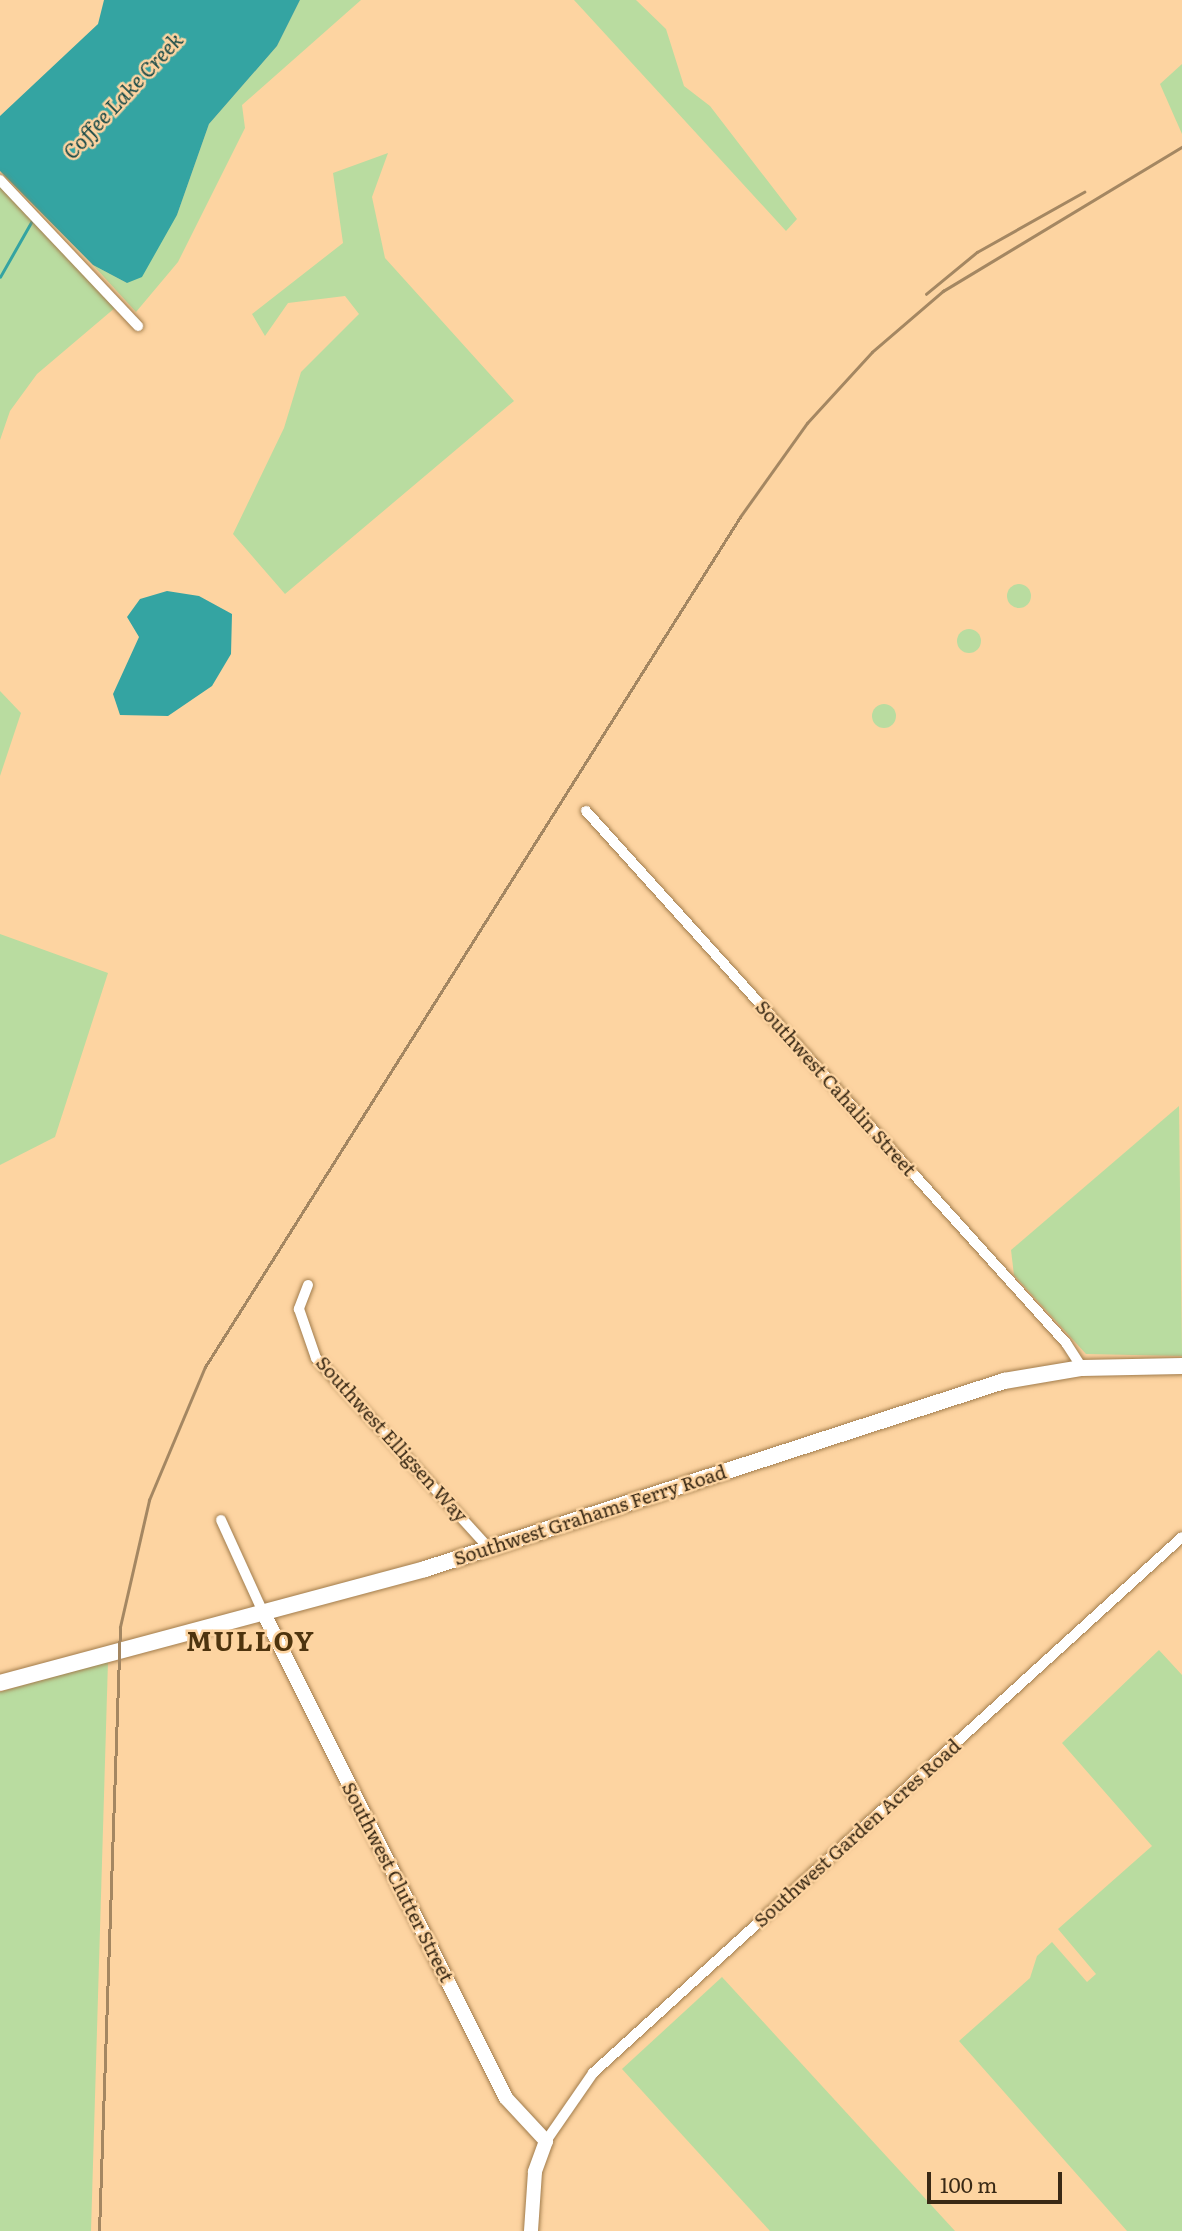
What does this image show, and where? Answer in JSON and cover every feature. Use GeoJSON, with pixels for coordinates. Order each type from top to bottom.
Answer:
{"type":"FeatureCollection","features":[{"type":"Feature","properties":{"kind":"main road","name":"Southwest Grahams Ferry Road"},"geometry":{"type":"LineString","coordinates":[[0,1683],[489,1548],[968,1392],[1082,1368],[1182,1366]]}},
{"type":"Feature","properties":{"kind":"street"},"geometry":{"type":"LineString","coordinates":[[0,180],[138,326]]}},
{"type":"Feature","properties":{"kind":"street","name":"Southwest Cahalin Street"},"geometry":{"type":"LineString","coordinates":[[586,811],[1066,1343],[1082,1368]]}},
{"type":"Feature","properties":{"kind":"street","name":"Southwest Elligsen Way"},"geometry":{"type":"LineString","coordinates":[[308,1285],[299,1309],[316,1358],[489,1548]]}},
{"type":"Feature","properties":{"kind":"street"},"geometry":{"type":"LineString","coordinates":[[221,1520],[263,1612]]}},
{"type":"Feature","properties":{"kind":"street","name":"Southwest Garden Acres Road"},"geometry":{"type":"LineString","coordinates":[[546,2141],[593,2073],[1182,1537]]}},
{"type":"Feature","properties":{"kind":"street","name":"Southwest Clutter Street"},"geometry":{"type":"LineString","coordinates":[[263,1612],[506,2098],[546,2141]]}},
{"type":"Feature","properties":{"kind":"street"},"geometry":{"type":"LineString","coordinates":[[531,2231],[535,2172],[546,2141]]}},
{"type":"Feature","properties":{"kind":"green space"},"geometry":{"type":"Polygon","coordinates":[[[300,0],[361,0],[242,105],[245,128],[178,262],[136,312],[93,265],[127,283],[177,215],[209,124],[277,46],[300,0]]]}},
{"type":"Feature","properties":{"kind":"green space"},"geometry":{"type":"Polygon","coordinates":[[[574,0],[636,0],[666,29],[684,86],[710,106],[797,219],[786,231],[574,0]]]}},
{"type":"Feature","properties":{"kind":"green space"},"geometry":{"type":"Polygon","coordinates":[[[1182,64],[1182,134],[1160,84],[1182,64]]]}},
{"type":"Feature","properties":{"kind":"green space"},"geometry":{"type":"Polygon","coordinates":[[[388,153],[372,197],[385,258],[514,401],[285,594],[233,534],[284,428],[301,372],[359,314],[345,296],[288,303],[265,336],[252,314],[343,243],[333,173],[388,153]]]}},
{"type":"Feature","properties":{"kind":"green space"},"geometry":{"type":"Polygon","coordinates":[[[0,183],[116,307],[37,374],[10,411],[0,440],[0,183]]]}},
{"type":"Feature","properties":{"kind":"green space"},"geometry":{"type":"Polygon","coordinates":[[[1019,584],[1030,591],[1031,596],[1024,607],[1019,608],[1008,601],[1007,596],[1014,585],[1019,584]]]}},
{"type":"Feature","properties":{"kind":"green space"},"geometry":{"type":"Polygon","coordinates":[[[969,629],[978,632],[981,641],[978,650],[969,653],[960,650],[957,641],[960,632],[969,629]]]}},
{"type":"Feature","properties":{"kind":"green space"},"geometry":{"type":"Polygon","coordinates":[[[0,691],[21,713],[0,776],[0,691]]]}},
{"type":"Feature","properties":{"kind":"green space"},"geometry":{"type":"Polygon","coordinates":[[[884,704],[895,711],[896,716],[889,727],[884,728],[873,721],[872,716],[879,705],[884,704]]]}},
{"type":"Feature","properties":{"kind":"green space"},"geometry":{"type":"Polygon","coordinates":[[[0,934],[108,973],[55,1137],[0,1165],[0,934]]]}},
{"type":"Feature","properties":{"kind":"green space"},"geometry":{"type":"Polygon","coordinates":[[[1179,1106],[1182,1356],[1086,1354],[1014,1275],[1011,1250],[1179,1106]]]}},
{"type":"Feature","properties":{"kind":"green space"},"geometry":{"type":"Polygon","coordinates":[[[1159,1650],[1182,1675],[1182,2231],[1127,2231],[959,2041],[1030,1978],[1037,1956],[1052,1942],[1087,1982],[1096,1974],[1058,1929],[1152,1846],[1062,1743],[1159,1650]]]}},
{"type":"Feature","properties":{"kind":"green space"},"geometry":{"type":"Polygon","coordinates":[[[108,1661],[91,2231],[0,2231],[0,1692],[108,1661]]]}},
{"type":"Feature","properties":{"kind":"green space"},"geometry":{"type":"Polygon","coordinates":[[[722,1977],[955,2231],[770,2231],[622,2069],[722,1977]]]}},
{"type":"Feature","properties":{"kind":"water"},"geometry":{"type":"Polygon","coordinates":[[[104,0],[300,0],[277,46],[209,124],[177,215],[142,277],[127,283],[93,265],[0,171],[0,116],[98,24],[104,0]]]}},
{"type":"Feature","properties":{"kind":"water"},"geometry":{"type":"Polygon","coordinates":[[[167,591],[199,596],[232,614],[231,654],[212,686],[168,716],[120,715],[113,694],[139,637],[127,617],[140,599],[167,591]]]}},
{"type":"Feature","properties":{"kind":"waterway","name":"Coffee Lake Creek"},"geometry":{"type":"LineString","coordinates":[[0,277],[33,219]]}},
{"type":"Feature","properties":{"kind":"railway"},"geometry":{"type":"LineString","coordinates":[[99,2231],[120,1627],[149,1500],[205,1367],[740,517],[807,423],[872,352],[943,291],[1182,147]]}},
{"type":"Feature","properties":{"kind":"railway"},"geometry":{"type":"LineString","coordinates":[[926,294],[977,252],[1084,192]]}},
{"type":"Feature","properties":{"kind":"district","name":"MULLOY"},"geometry":{"type":"Point","coordinates":[251,1640]}}]}
